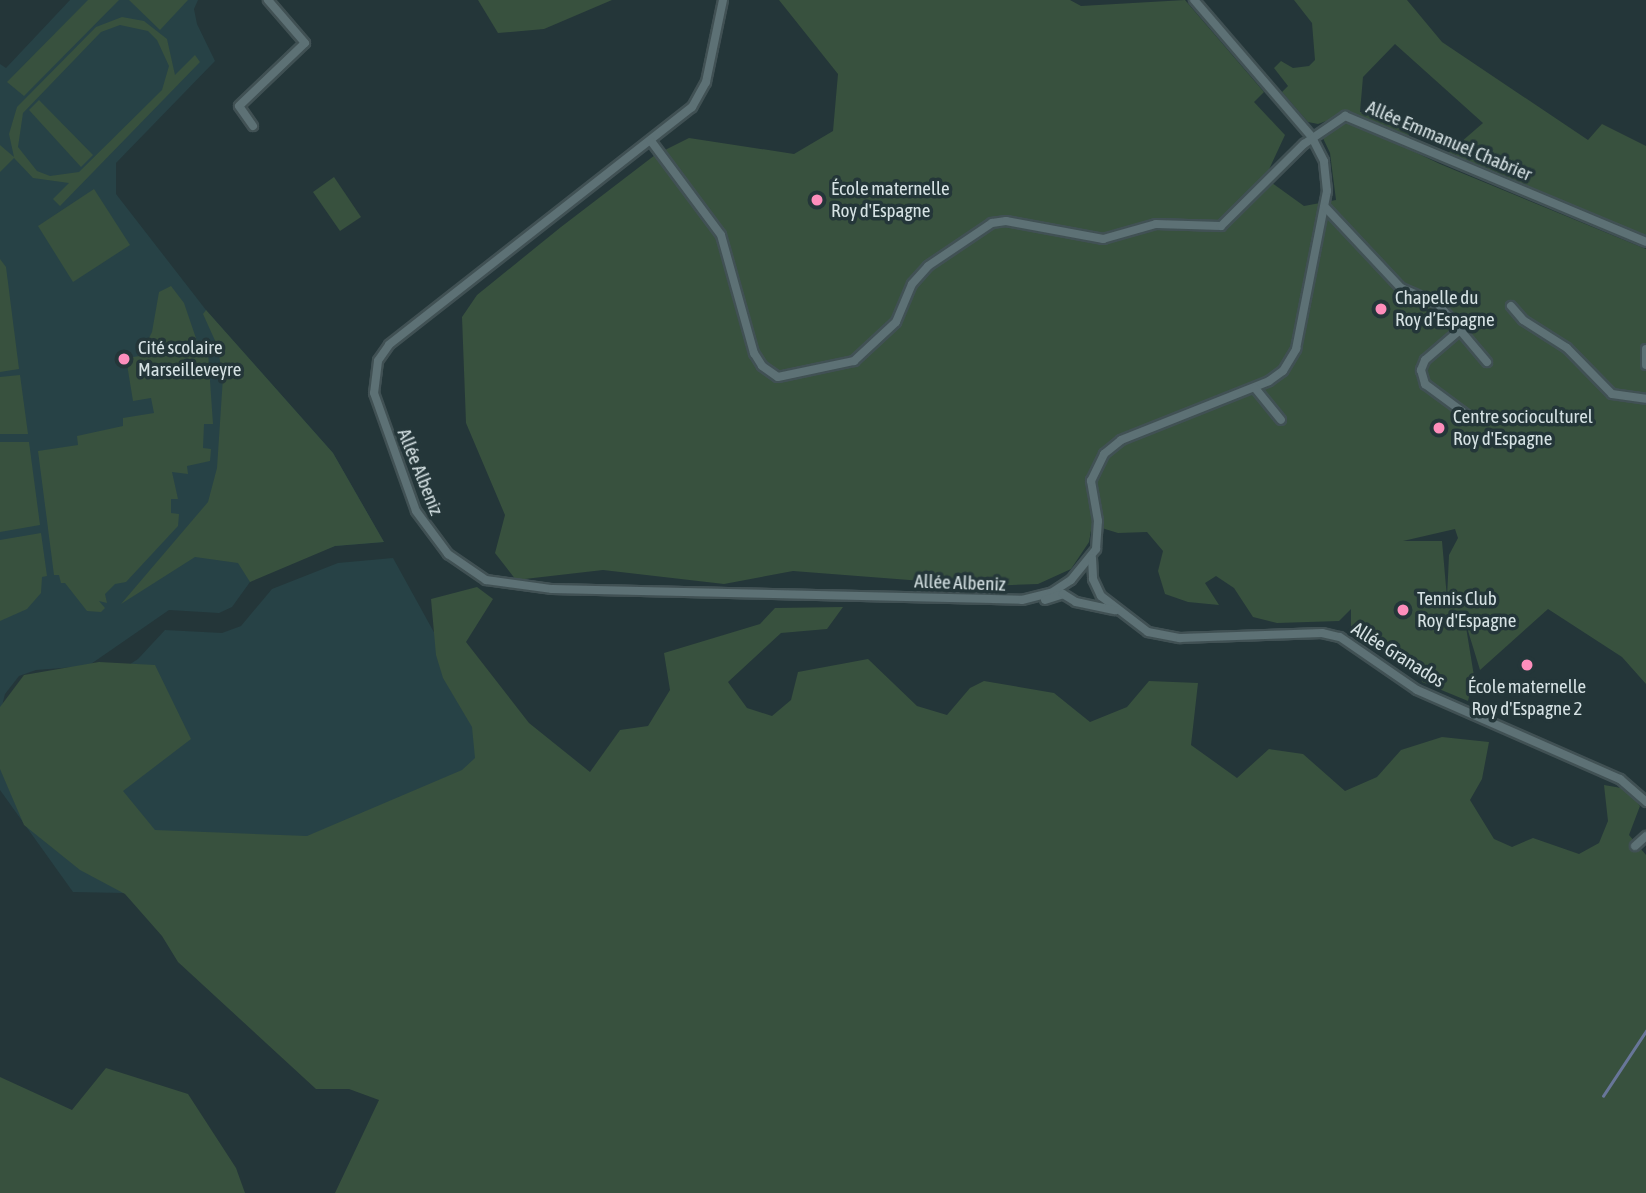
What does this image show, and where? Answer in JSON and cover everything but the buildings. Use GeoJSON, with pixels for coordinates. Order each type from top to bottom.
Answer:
{"type":"FeatureCollection","features":[{"type":"Feature","properties":{"kind":"street"},"geometry":{"type":"LineString","coordinates":[[253,126],[239,106],[305,43],[268,0]]}},
{"type":"Feature","properties":{"kind":"street","name":"Allée Albeniz"},"geometry":{"type":"LineString","coordinates":[[723,0],[702,95],[651,141],[382,353],[374,372],[374,393],[425,528],[447,554],[476,575],[516,587],[1022,600],[1051,593],[1071,580],[1092,558]]}},
{"type":"Feature","properties":{"kind":"street"},"geometry":{"type":"LineString","coordinates":[[1092,558],[1098,533],[1091,481],[1104,454],[1121,440],[1255,388],[1283,371],[1296,349],[1325,207],[1327,171],[1312,137],[1194,0]]}},
{"type":"Feature","properties":{"kind":"street","name":"Allée Emmanuel Chabrier"},"geometry":{"type":"LineString","coordinates":[[651,141],[721,235],[758,360],[770,373],[786,377],[854,361],[896,322],[912,284],[928,267],[992,223],[1006,221],[1103,239],[1156,224],[1221,226],[1312,137],[1336,119],[1353,117],[1421,150],[1646,242]]}},
{"type":"Feature","properties":{"kind":"street"},"geometry":{"type":"LineString","coordinates":[[1325,207],[1401,288],[1438,304],[1487,362]]}},
{"type":"Feature","properties":{"kind":"street"},"geometry":{"type":"LineString","coordinates":[[1511,306],[1523,320],[1567,348],[1612,394],[1646,399]]}},
{"type":"Feature","properties":{"kind":"street"},"geometry":{"type":"LineString","coordinates":[[1460,330],[1425,360],[1421,370],[1425,384],[1471,418]]}},
{"type":"Feature","properties":{"kind":"street"},"geometry":{"type":"LineString","coordinates":[[1646,349],[1646,365]]}},
{"type":"Feature","properties":{"kind":"street"},"geometry":{"type":"LineString","coordinates":[[1255,388],[1281,419]]}},
{"type":"Feature","properties":{"kind":"street","name":"Allée Granados"},"geometry":{"type":"LineString","coordinates":[[1092,558],[1096,587],[1115,610],[1139,628],[1167,637],[1322,633],[1340,637],[1418,690],[1620,779],[1646,802]]}},
{"type":"Feature","properties":{"kind":"street","name":"Allée Albeniz"},"geometry":{"type":"LineString","coordinates":[[1063,594],[1071,580]]}},
{"type":"Feature","properties":{"kind":"street","name":"Allée Granados"},"geometry":{"type":"LineString","coordinates":[[1022,600],[1063,594],[1076,602],[1115,610]]}},
{"type":"Feature","properties":{"kind":"street"},"geometry":{"type":"LineString","coordinates":[[1635,846],[1646,836]]}},
{"type":"Feature","properties":{"kind":"shaded area","name":"Cité scolaire Marseilleveyre"},"geometry":{"type":"Polygon","coordinates":[[[70,0],[198,0],[194,9],[197,24],[215,61],[116,163],[116,194],[206,310],[333,453],[384,542],[335,546],[268,571],[250,582],[232,607],[219,613],[169,610],[88,666],[36,670],[19,676],[5,694],[0,714],[0,64],[6,68],[70,0]]]}},
{"type":"Feature","properties":{"kind":"shaded area"},"geometry":{"type":"Polygon","coordinates":[[[393,558],[619,962],[224,895],[73,892],[0,790],[0,748],[138,659],[165,630],[222,633],[241,626],[272,589],[338,563],[393,558]]]}},
{"type":"Feature","properties":{"kind":"green space"},"geometry":{"type":"Polygon","coordinates":[[[88,0],[119,0],[24,96],[7,82],[88,0]]]}},
{"type":"Feature","properties":{"kind":"green space"},"geometry":{"type":"Polygon","coordinates":[[[129,0],[188,0],[160,30],[129,0]]]}},
{"type":"Feature","properties":{"kind":"green space"},"geometry":{"type":"Polygon","coordinates":[[[478,0],[612,0],[544,29],[498,33],[478,0]]]}},
{"type":"Feature","properties":{"kind":"green space"},"geometry":{"type":"Polygon","coordinates":[[[779,0],[1070,0],[1081,6],[1185,0],[1264,92],[1254,102],[1285,135],[1265,178],[1304,206],[1336,200],[1330,153],[1321,134],[1336,124],[1352,122],[1440,164],[1646,249],[1646,684],[1622,657],[1548,609],[1480,670],[1465,621],[1474,676],[1468,701],[1422,682],[1419,671],[1351,626],[1351,609],[1339,621],[1277,623],[1253,617],[1234,588],[1216,576],[1205,583],[1219,605],[1188,602],[1165,594],[1158,571],[1163,551],[1147,532],[1118,533],[1092,525],[1089,542],[1071,569],[1038,584],[987,586],[793,571],[724,584],[603,570],[516,580],[495,553],[505,515],[466,423],[462,317],[477,295],[655,155],[689,138],[794,154],[833,131],[838,74],[779,0]],[[1455,529],[1403,541],[1442,541],[1447,598],[1449,555],[1458,538],[1455,529]]]}},
{"type":"Feature","properties":{"kind":"green space"},"geometry":{"type":"Polygon","coordinates":[[[1294,0],[1407,0],[1442,42],[1588,140],[1602,124],[1646,146],[1646,237],[1446,155],[1483,123],[1395,44],[1363,77],[1360,112],[1398,114],[1410,137],[1348,113],[1318,124],[1308,122],[1282,92],[1288,86],[1274,68],[1281,61],[1293,68],[1309,66],[1315,60],[1312,23],[1294,0]]]}},
{"type":"Feature","properties":{"kind":"green space"},"geometry":{"type":"Polygon","coordinates":[[[122,17],[144,21],[167,39],[175,75],[195,55],[200,62],[60,206],[53,199],[69,183],[33,178],[14,158],[0,172],[0,145],[14,157],[9,134],[17,107],[96,27],[122,17]],[[120,25],[101,32],[23,113],[18,147],[37,171],[50,176],[79,172],[162,90],[169,66],[157,40],[148,31],[120,25]]]}},
{"type":"Feature","properties":{"kind":"green space"},"geometry":{"type":"Polygon","coordinates":[[[39,100],[93,155],[81,167],[29,110],[39,100]]]}},
{"type":"Feature","properties":{"kind":"green space"},"geometry":{"type":"Polygon","coordinates":[[[334,177],[361,217],[340,231],[313,192],[334,177]]]}},
{"type":"Feature","properties":{"kind":"green space"},"geometry":{"type":"Polygon","coordinates":[[[94,189],[130,245],[73,282],[38,226],[94,189]]]}},
{"type":"Feature","properties":{"kind":"green space"},"geometry":{"type":"Polygon","coordinates":[[[0,259],[6,267],[19,369],[0,372],[0,259]]]}},
{"type":"Feature","properties":{"kind":"green space"},"geometry":{"type":"Polygon","coordinates":[[[171,286],[184,303],[201,353],[208,352],[213,424],[204,424],[203,448],[211,449],[210,461],[187,466],[188,474],[172,472],[178,499],[171,499],[171,513],[179,514],[178,526],[126,582],[115,584],[105,594],[107,603],[99,601],[105,608],[101,612],[87,611],[65,583],[61,583],[59,575],[54,575],[38,451],[78,445],[77,436],[123,426],[123,418],[154,413],[151,398],[133,401],[126,358],[140,356],[152,332],[159,292],[171,286]]]}},
{"type":"Feature","properties":{"kind":"green space"},"geometry":{"type":"Polygon","coordinates":[[[206,310],[333,453],[384,542],[335,546],[250,582],[238,563],[195,557],[121,604],[208,502],[217,468],[223,377],[217,345],[203,314],[206,310]]]}},
{"type":"Feature","properties":{"kind":"green space"},"geometry":{"type":"Polygon","coordinates":[[[20,375],[28,434],[0,434],[0,377],[20,375]]]}},
{"type":"Feature","properties":{"kind":"green space"},"geometry":{"type":"Polygon","coordinates":[[[0,442],[29,442],[40,525],[0,532],[0,442]]]}},
{"type":"Feature","properties":{"kind":"green space"},"geometry":{"type":"Polygon","coordinates":[[[41,533],[47,576],[42,577],[41,593],[27,609],[0,621],[0,540],[41,533]]]}},
{"type":"Feature","properties":{"kind":"green space"},"geometry":{"type":"Polygon","coordinates":[[[477,587],[493,599],[466,642],[529,723],[590,772],[620,730],[648,726],[670,690],[664,653],[760,624],[775,608],[843,607],[827,629],[781,633],[728,682],[747,708],[772,716],[791,700],[798,672],[868,659],[917,706],[947,715],[970,688],[984,681],[1054,693],[1090,722],[1127,707],[1149,681],[1198,683],[1191,745],[1237,778],[1269,749],[1303,754],[1345,791],[1377,777],[1401,750],[1442,737],[1489,742],[1482,779],[1470,800],[1494,839],[1512,847],[1533,838],[1579,854],[1599,843],[1608,821],[1604,785],[1627,789],[1640,806],[1629,835],[1646,855],[1646,1193],[335,1193],[379,1100],[349,1089],[316,1089],[178,962],[162,936],[125,894],[80,870],[24,825],[0,769],[0,707],[24,675],[99,662],[155,665],[191,739],[123,791],[155,830],[307,836],[462,770],[475,758],[472,727],[443,678],[436,655],[431,599],[477,587]]]}},
{"type":"Feature","properties":{"kind":"green space"},"geometry":{"type":"Polygon","coordinates":[[[106,1068],[188,1094],[236,1168],[245,1193],[0,1193],[0,1077],[72,1110],[106,1068]]]}},
{"type":"Feature","properties":{"kind":"waterway"},"geometry":{"type":"LineString","coordinates":[[1603,1096],[1646,1031]]}},
{"type":"Feature","properties":{"kind":"place","name":"École maternelle Roy d'Espagne"},"geometry":{"type":"Point","coordinates":[817,200]}},
{"type":"Feature","properties":{"kind":"place","name":"Chapelle du Roy d’Espagne"},"geometry":{"type":"Point","coordinates":[1381,309]}},
{"type":"Feature","properties":{"kind":"place","name":"Cité scolaire Marseilleveyre"},"geometry":{"type":"Point","coordinates":[124,359]}},
{"type":"Feature","properties":{"kind":"place","name":"Centre socioculturel Roy d'Espagne"},"geometry":{"type":"Point","coordinates":[1439,428]}},
{"type":"Feature","properties":{"kind":"place","name":"Tennis Club Roy d'Espagne"},"geometry":{"type":"Point","coordinates":[1403,610]}},
{"type":"Feature","properties":{"kind":"place","name":"École maternelle Roy d'Espagne 2"},"geometry":{"type":"Point","coordinates":[1527,665]}}]}
